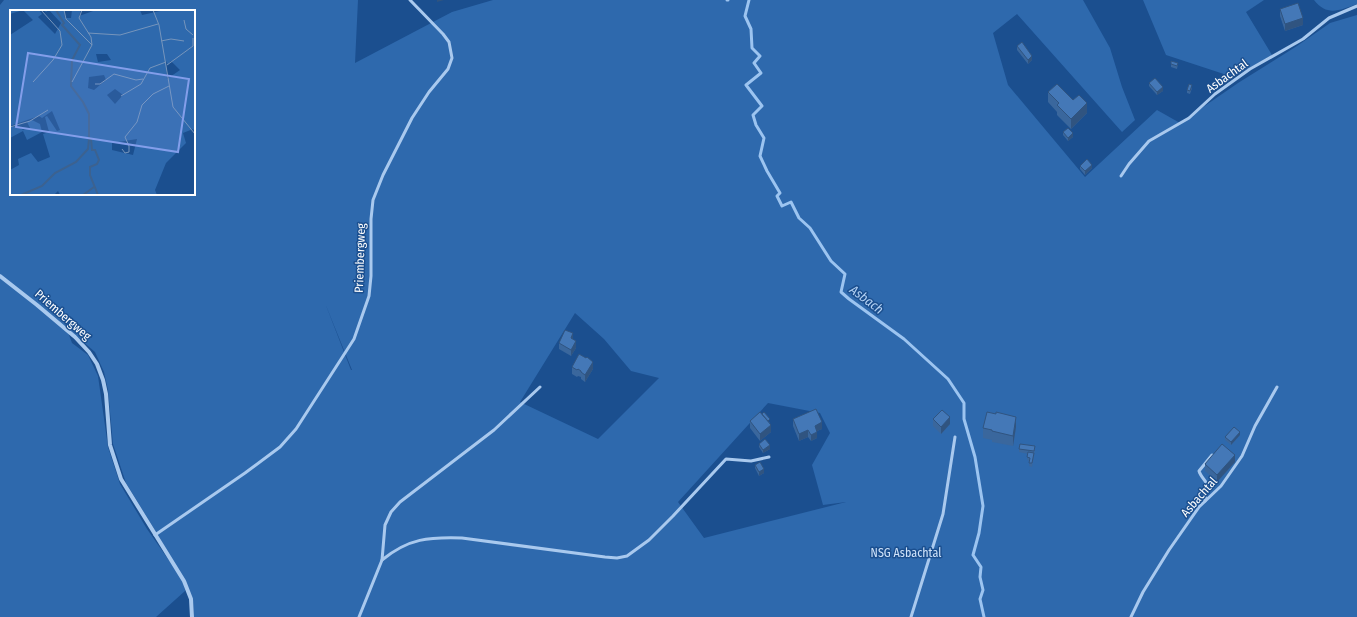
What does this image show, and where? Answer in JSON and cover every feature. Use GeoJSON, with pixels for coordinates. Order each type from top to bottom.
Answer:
{"type":"FeatureCollection","features":[{"type":"Feature","properties":{"kind":"street","name":"Priembergweg"},"geometry":{"type":"LineString","coordinates":[[0,276],[65,329],[89,352],[93,358],[103,380],[110,445],[115,462],[122,479],[184,581],[191,599],[192,617]]}},
{"type":"Feature","properties":{"kind":"lane","name":"Priembergweg"},"geometry":{"type":"LineString","coordinates":[[155,535],[280,447],[289,438],[316,399],[354,339],[369,296],[372,269],[371,219],[373,200],[383,175],[412,118],[429,92],[448,69],[452,58],[452,51],[449,42],[410,0]]}},
{"type":"Feature","properties":{"kind":"lane","name":"Asbachtal"},"geometry":{"type":"LineString","coordinates":[[1121,176],[1148,141],[1189,118],[1215,94],[1250,69],[1302,39],[1329,18],[1357,6]]}},
{"type":"Feature","properties":{"kind":"lane"},"geometry":{"type":"LineString","coordinates":[[359,617],[382,560],[385,525],[391,512],[400,502],[494,430],[540,387]]}},
{"type":"Feature","properties":{"kind":"lane","name":"Asbachtal"},"geometry":{"type":"LineString","coordinates":[[1131,617],[1143,592],[1169,550],[1199,507],[1221,486],[1242,456],[1255,426],[1276,388]]}},
{"type":"Feature","properties":{"kind":"lane"},"geometry":{"type":"LineString","coordinates":[[912,617],[944,514],[955,437]]}},
{"type":"Feature","properties":{"kind":"lane"},"geometry":{"type":"LineString","coordinates":[[1205,501],[1206,492],[1209,489],[1199,471],[1212,455]]}},
{"type":"Feature","properties":{"kind":"lane"},"geometry":{"type":"LineString","coordinates":[[382,560],[397,548],[407,544],[419,540],[440,538],[462,538],[605,557],[617,558],[627,556],[649,540],[726,459],[751,461],[769,457]]}},
{"type":"Feature","properties":{"kind":"green space","name":"NSG Asbachtal"},"geometry":{"type":"Polygon","coordinates":[[[4,0],[358,0],[355,63],[452,12],[493,0],[1083,0],[1110,48],[1122,87],[1135,120],[1122,132],[1017,14],[993,33],[1008,85],[1085,177],[1157,110],[1180,123],[1330,23],[1357,15],[1357,617],[194,617],[193,602],[184,582],[185,591],[156,617],[0,617],[0,5],[4,0]],[[325,303],[351,370],[352,370],[325,303]],[[575,313],[520,402],[598,439],[659,378],[631,371],[604,339],[575,313]],[[66,327],[72,343],[88,355],[98,376],[108,447],[120,484],[147,529],[182,579],[161,540],[126,483],[113,444],[108,390],[104,372],[95,352],[66,327]],[[768,403],[678,502],[704,538],[846,502],[823,505],[812,465],[830,433],[820,413],[768,403]]]}},
{"type":"Feature","properties":{"kind":"green space"},"geometry":{"type":"Polygon","coordinates":[[[1143,0],[1264,0],[1246,12],[1272,55],[1233,77],[1166,55],[1143,0]]]}},
{"type":"Feature","properties":{"kind":"green space"},"geometry":{"type":"Polygon","coordinates":[[[1314,0],[1357,0],[1357,4],[1334,11],[1324,9],[1314,0]]]}},
{"type":"Feature","properties":{"kind":"building"},"geometry":{"type":"Polygon","coordinates":[[[1298,3],[1303,18],[1285,24],[1280,9],[1298,3]]]}},
{"type":"Feature","properties":{"kind":"building"},"geometry":{"type":"Polygon","coordinates":[[[1022,42],[1032,56],[1028,60],[1017,46],[1022,42]]]}},
{"type":"Feature","properties":{"kind":"building"},"geometry":{"type":"Polygon","coordinates":[[[1171,61],[1178,63],[1177,66],[1171,64],[1171,61]]]}},
{"type":"Feature","properties":{"kind":"building"},"geometry":{"type":"Polygon","coordinates":[[[1155,78],[1163,87],[1157,92],[1149,83],[1155,78]]]}},
{"type":"Feature","properties":{"kind":"building"},"geometry":{"type":"Polygon","coordinates":[[[1057,84],[1073,100],[1079,95],[1087,103],[1071,119],[1057,105],[1059,103],[1048,92],[1057,84]]]}},
{"type":"Feature","properties":{"kind":"building"},"geometry":{"type":"Polygon","coordinates":[[[1189,84],[1192,85],[1190,91],[1187,90],[1189,84]]]}},
{"type":"Feature","properties":{"kind":"building"},"geometry":{"type":"Polygon","coordinates":[[[1068,128],[1073,133],[1068,138],[1063,132],[1068,128]]]}},
{"type":"Feature","properties":{"kind":"building"},"geometry":{"type":"Polygon","coordinates":[[[1087,159],[1092,165],[1085,171],[1080,166],[1087,159]]]}},
{"type":"Feature","properties":{"kind":"building"},"geometry":{"type":"Polygon","coordinates":[[[565,330],[573,333],[571,338],[576,341],[571,350],[559,343],[565,330]]]}},
{"type":"Feature","properties":{"kind":"building"},"geometry":{"type":"Polygon","coordinates":[[[579,354],[586,358],[587,357],[593,362],[585,375],[578,369],[577,370],[572,367],[579,354]]]}},
{"type":"Feature","properties":{"kind":"building"},"geometry":{"type":"Polygon","coordinates":[[[816,409],[822,422],[815,426],[817,432],[811,435],[808,430],[799,434],[793,419],[816,409]]]}},
{"type":"Feature","properties":{"kind":"building"},"geometry":{"type":"Polygon","coordinates":[[[942,410],[950,417],[941,427],[933,419],[942,410]]]}},
{"type":"Feature","properties":{"kind":"building"},"geometry":{"type":"Polygon","coordinates":[[[760,412],[771,425],[760,434],[750,421],[760,412]]]}},
{"type":"Feature","properties":{"kind":"building"},"geometry":{"type":"Polygon","coordinates":[[[764,412],[770,419],[768,421],[762,414],[764,412]]]}},
{"type":"Feature","properties":{"kind":"building"},"geometry":{"type":"Polygon","coordinates":[[[987,412],[996,414],[996,412],[1016,417],[1013,436],[983,428],[987,412]]]}},
{"type":"Feature","properties":{"kind":"building"},"geometry":{"type":"Polygon","coordinates":[[[1234,427],[1240,432],[1231,442],[1225,437],[1234,427]]]}},
{"type":"Feature","properties":{"kind":"building"},"geometry":{"type":"Polygon","coordinates":[[[765,439],[770,445],[763,450],[759,444],[765,439]]]}},
{"type":"Feature","properties":{"kind":"building"},"geometry":{"type":"Polygon","coordinates":[[[1020,444],[1035,446],[1034,451],[1019,449],[1020,444]]]}},
{"type":"Feature","properties":{"kind":"building"},"geometry":{"type":"Polygon","coordinates":[[[1222,444],[1235,455],[1217,475],[1205,464],[1222,444]]]}},
{"type":"Feature","properties":{"kind":"building"},"geometry":{"type":"Polygon","coordinates":[[[1028,452],[1034,453],[1032,463],[1029,463],[1030,458],[1027,457],[1028,452]]]}},
{"type":"Feature","properties":{"kind":"building"},"geometry":{"type":"Polygon","coordinates":[[[760,462],[764,469],[759,472],[755,465],[760,462]]]}},
{"type":"Feature","properties":{"kind":"waterway","name":"Asbach"},"geometry":{"type":"LineString","coordinates":[[749,0],[745,16],[751,29],[752,48],[760,56],[754,63],[761,73],[746,85],[762,106],[753,115],[756,125],[764,138],[760,156],[780,193],[777,196],[782,206],[791,202],[799,218],[810,228],[831,261],[845,274],[841,292],[904,339],[948,379],[964,403],[964,419],[975,457],[983,506],[979,533],[973,555],[981,567],[980,577],[983,590],[980,599],[984,617]]}}]}
